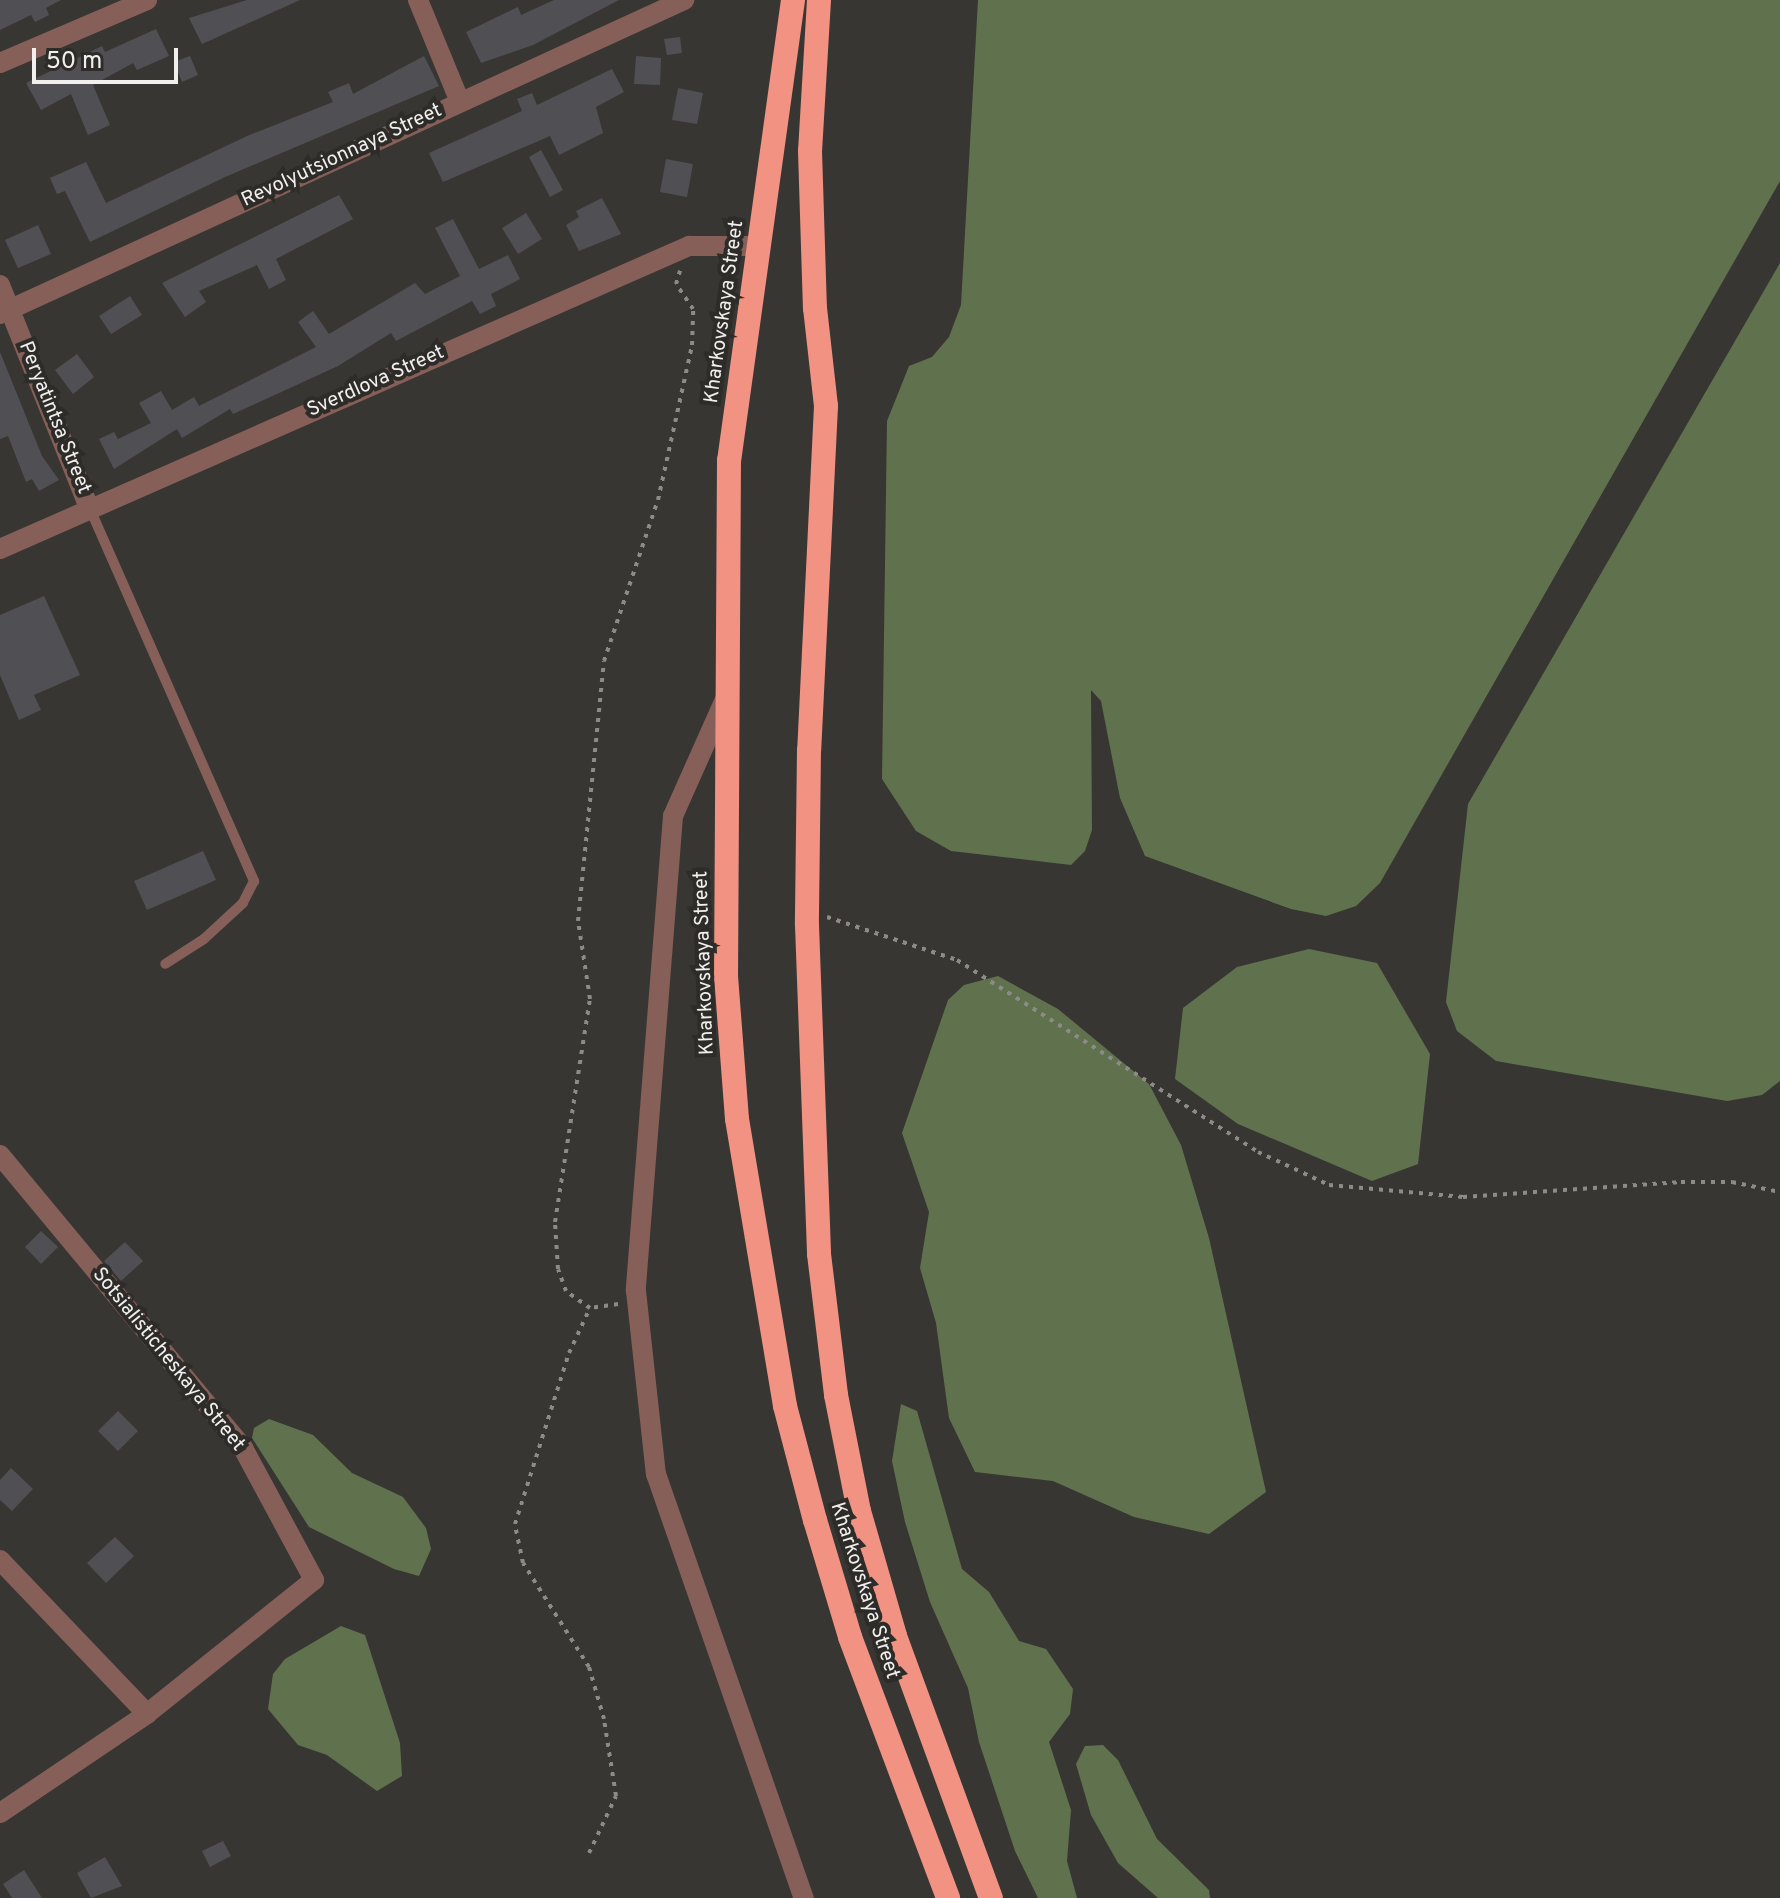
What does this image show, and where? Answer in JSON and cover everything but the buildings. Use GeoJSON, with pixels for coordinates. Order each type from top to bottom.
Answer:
{"type":"FeatureCollection","features":[{"type":"Feature","properties":{"kind":"highway","name":"Kharkovskaya Street"},"geometry":{"type":"LineString","coordinates":[[793,0],[729,460],[726,976],[737,1119],[785,1406],[845,1622],[948,1898]]}},
{"type":"Feature","properties":{"kind":"highway","name":"Kharkovskaya Street"},"geometry":{"type":"LineString","coordinates":[[819,0],[810,151],[815,308],[826,406],[808,911],[819,1254],[836,1395],[859,1511],[895,1636],[991,1898]]}},
{"type":"Feature","properties":{"kind":"street"},"geometry":{"type":"LineString","coordinates":[[0,63],[147,0]]}},
{"type":"Feature","properties":{"kind":"street"},"geometry":{"type":"LineString","coordinates":[[418,0],[460,102]]}},
{"type":"Feature","properties":{"kind":"street","name":"Revolyutsionnaya Street"},"geometry":{"type":"LineString","coordinates":[[5,311],[684,0]]}},
{"type":"Feature","properties":{"kind":"street","name":"Sverdlova Street"},"geometry":{"type":"LineString","coordinates":[[0,549],[89,507],[689,246],[759,246]]}},
{"type":"Feature","properties":{"kind":"street","name":"Peryatintsa Street"},"geometry":{"type":"LineString","coordinates":[[0,285],[5,311],[89,507]]}},
{"type":"Feature","properties":{"kind":"street"},"geometry":{"type":"LineString","coordinates":[[727,696],[673,816],[646,1110],[637,1301],[656,1474],[804,1898]]}},
{"type":"Feature","properties":{"kind":"street","name":"Sotsialisticheskaya Street"},"geometry":{"type":"LineString","coordinates":[[0,1155],[243,1448],[314,1580],[147,1714]]}},
{"type":"Feature","properties":{"kind":"street"},"geometry":{"type":"LineString","coordinates":[[0,1560],[147,1714],[0,1813]]}},
{"type":"Feature","properties":{"kind":"lane"},"geometry":{"type":"LineString","coordinates":[[89,507],[254,881],[243,903],[204,939],[165,964]]}},
{"type":"Feature","properties":{"kind":"path"},"geometry":{"type":"LineString","coordinates":[[637,1301],[590,1308],[566,1291],[558,1269],[555,1222],[590,999],[578,921],[604,661],[658,500],[692,345],[693,309],[676,284],[689,246]]}},
{"type":"Feature","properties":{"kind":"path"},"geometry":{"type":"LineString","coordinates":[[808,911],[957,960],[1245,1144],[1329,1185],[1463,1197],[1681,1182],[1732,1182],[1780,1192]]}},
{"type":"Feature","properties":{"kind":"path"},"geometry":{"type":"LineString","coordinates":[[589,1853],[616,1796],[604,1719],[589,1667],[523,1563],[515,1524],[569,1353],[590,1308]]}},
{"type":"Feature","properties":{"kind":"green space"},"geometry":{"type":"Polygon","coordinates":[[[978,0],[1780,0],[1780,181],[1380,883],[1356,906],[1326,916],[1291,909],[1145,856],[1120,798],[1101,701],[1091,690],[1092,830],[1085,851],[1071,865],[951,851],[916,831],[882,779],[887,421],[909,366],[932,357],[949,337],[961,305],[978,0]]]}},
{"type":"Feature","properties":{"kind":"green space"},"geometry":{"type":"Polygon","coordinates":[[[1780,263],[1780,1081],[1762,1095],[1727,1101],[1496,1061],[1457,1031],[1446,1002],[1468,804],[1780,263]]]}},
{"type":"Feature","properties":{"kind":"green space"},"geometry":{"type":"Polygon","coordinates":[[[1309,949],[1377,963],[1430,1054],[1418,1164],[1372,1181],[1238,1124],[1175,1079],[1183,1008],[1237,967],[1309,949]]]}},
{"type":"Feature","properties":{"kind":"green space"},"geometry":{"type":"Polygon","coordinates":[[[998,976],[1058,1009],[1149,1084],[1181,1145],[1209,1238],[1266,1492],[1209,1534],[1134,1517],[1053,1481],[975,1472],[949,1418],[936,1323],[920,1268],[929,1212],[902,1133],[948,1000],[964,985],[998,976]]]}},
{"type":"Feature","properties":{"kind":"green space"},"geometry":{"type":"Polygon","coordinates":[[[901,1404],[917,1411],[962,1569],[989,1592],[1019,1641],[1046,1649],[1073,1689],[1070,1714],[1049,1742],[1071,1810],[1067,1861],[1077,1898],[1038,1898],[1015,1851],[979,1742],[968,1688],[930,1602],[905,1522],[892,1461],[901,1404]]]}},
{"type":"Feature","properties":{"kind":"green space"},"geometry":{"type":"Polygon","coordinates":[[[269,1419],[313,1435],[352,1473],[403,1497],[426,1528],[431,1549],[419,1576],[394,1569],[309,1527],[252,1438],[254,1428],[269,1419]]]}},
{"type":"Feature","properties":{"kind":"green space"},"geometry":{"type":"Polygon","coordinates":[[[341,1626],[365,1635],[400,1743],[402,1776],[377,1791],[327,1755],[298,1745],[268,1709],[273,1674],[285,1659],[341,1626]]]}},
{"type":"Feature","properties":{"kind":"green space"},"geometry":{"type":"Polygon","coordinates":[[[1103,1745],[1118,1760],[1157,1839],[1209,1890],[1210,1898],[1158,1898],[1118,1863],[1091,1815],[1076,1764],[1085,1746],[1103,1745]]]}}]}
